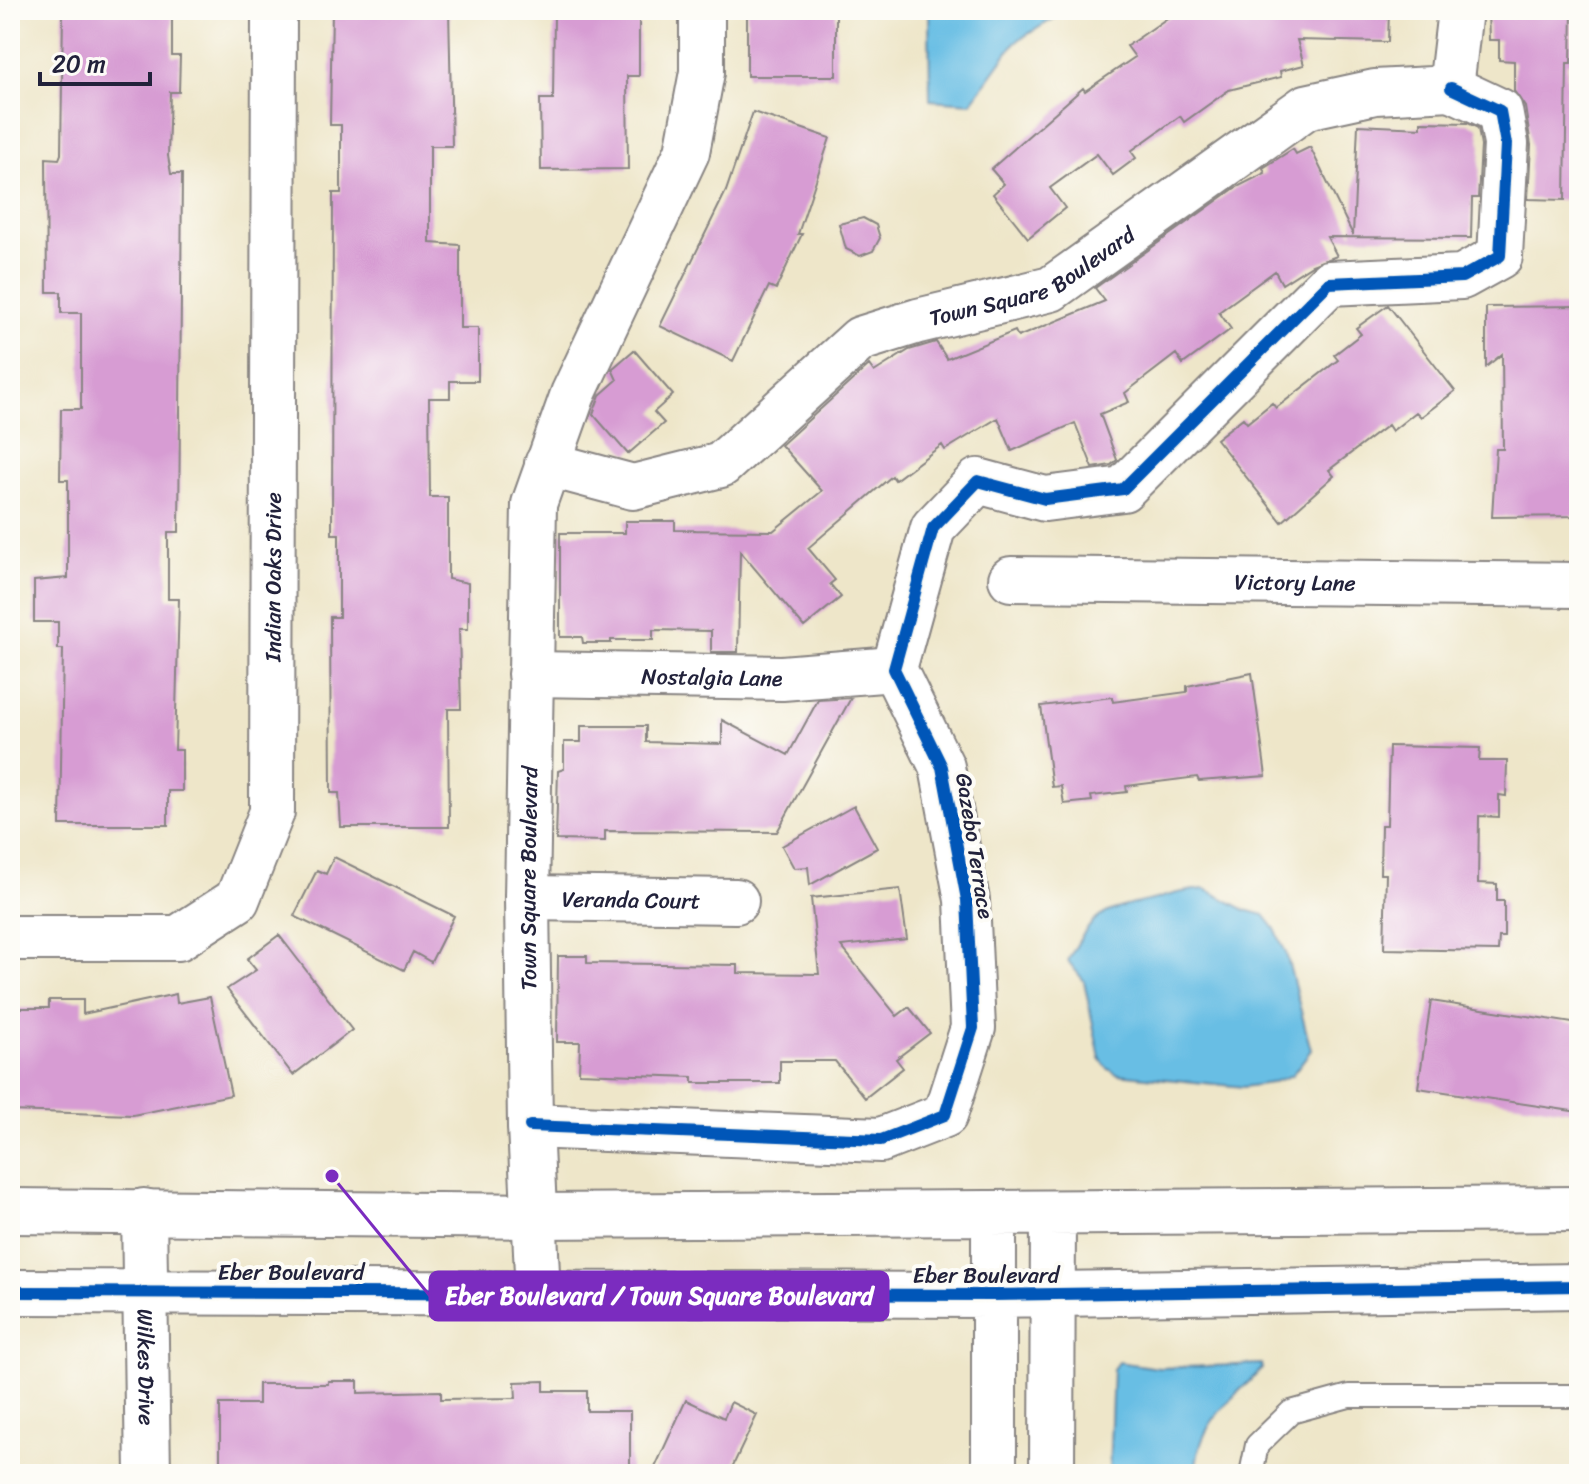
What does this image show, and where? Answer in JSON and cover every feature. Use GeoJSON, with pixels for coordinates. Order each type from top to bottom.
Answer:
{"type":"FeatureCollection","features":[{"type":"Feature","properties":{"kind":"street","name":"Indian Oaks Drive"},"geometry":{"type":"LineString","coordinates":[[10,938],[178,938],[237,900],[272,812],[274,10]]}},
{"type":"Feature","properties":{"kind":"street","name":"Town Square Boulevard"},"geometry":{"type":"LineString","coordinates":[[538,1294],[530,1126],[527,898],[534,504],[573,394],[687,152],[702,72],[702,10]]}},
{"type":"Feature","properties":{"kind":"street"},"geometry":{"type":"LineString","coordinates":[[894,669],[933,528],[978,481],[1045,499],[1123,489],[1329,283],[1462,277],[1500,256],[1506,144],[1500,111],[1451,88],[1460,10]]}},
{"type":"Feature","properties":{"kind":"street","name":"Town Square Boulevard"},"geometry":{"type":"LineString","coordinates":[[547,464],[633,487],[721,465],[860,339],[918,321],[1051,289],[1306,107],[1375,92],[1451,88]]}},
{"type":"Feature","properties":{"kind":"street","name":"Victory Lane"},"geometry":{"type":"LineString","coordinates":[[1011,579],[1579,585]]}},
{"type":"Feature","properties":{"kind":"street","name":"Nostalgia Lane"},"geometry":{"type":"LineString","coordinates":[[530,674],[782,678],[894,669]]}},
{"type":"Feature","properties":{"kind":"street","name":"Gazebo Terrace"},"geometry":{"type":"LineString","coordinates":[[530,1126],[881,1140],[945,1115],[973,1028],[967,900],[942,767],[894,669]]}},
{"type":"Feature","properties":{"kind":"street","name":"Veranda Court"},"geometry":{"type":"LineString","coordinates":[[527,898],[736,901]]}},
{"type":"Feature","properties":{"kind":"street"},"geometry":{"type":"LineString","coordinates":[[10,1211],[534,1216],[1579,1209]]}},
{"type":"Feature","properties":{"kind":"street","name":"Wilkes Drive"},"geometry":{"type":"LineString","coordinates":[[144,1211],[148,1474]]}},
{"type":"Feature","properties":{"kind":"street"},"geometry":{"type":"LineString","coordinates":[[994,1214],[994,1474]]}},
{"type":"Feature","properties":{"kind":"street"},"geometry":{"type":"LineString","coordinates":[[1052,1474],[1053,1214]]}},
{"type":"Feature","properties":{"kind":"street","name":"Eber Boulevard"},"geometry":{"type":"LineString","coordinates":[[10,1292],[1053,1295],[1579,1286]]}},
{"type":"Feature","properties":{"kind":"lane"},"geometry":{"type":"LineString","coordinates":[[1251,1474],[1257,1445],[1291,1412],[1349,1396],[1579,1396]]}},
{"type":"Feature","properties":{"kind":"water"},"geometry":{"type":"Polygon","coordinates":[[[929,10],[1068,10],[1015,42],[971,103],[930,100],[929,10]]]}},
{"type":"Feature","properties":{"kind":"water"},"geometry":{"type":"Polygon","coordinates":[[[1205,889],[1245,910],[1264,915],[1275,929],[1286,953],[1311,1050],[1292,1075],[1271,1083],[1243,1087],[1117,1074],[1107,1068],[1100,1058],[1084,981],[1068,961],[1085,931],[1112,910],[1180,892],[1205,889]]]}},
{"type":"Feature","properties":{"kind":"water"},"geometry":{"type":"Polygon","coordinates":[[[1118,1362],[1159,1368],[1261,1364],[1262,1369],[1227,1403],[1209,1426],[1202,1440],[1195,1474],[1109,1474],[1113,1369],[1118,1362]]]}},
{"type":"Feature","properties":{"kind":"building"},"geometry":{"type":"Polygon","coordinates":[[[63,10],[172,10],[172,56],[180,56],[179,92],[170,92],[168,156],[171,174],[182,174],[179,532],[168,532],[168,599],[179,599],[175,750],[182,750],[182,791],[168,791],[168,825],[60,825],[63,649],[58,649],[58,622],[34,622],[34,581],[68,578],[68,480],[60,480],[61,409],[81,409],[81,313],[61,313],[61,292],[47,292],[46,158],[59,159],[61,154],[63,10]]]}},
{"type":"Feature","properties":{"kind":"building"},"geometry":{"type":"Polygon","coordinates":[[[332,10],[449,10],[452,146],[430,146],[430,243],[460,245],[460,328],[478,328],[478,381],[450,381],[450,398],[429,398],[430,497],[448,497],[448,579],[468,583],[468,629],[459,629],[461,709],[448,709],[449,827],[341,827],[339,793],[331,793],[330,617],[339,617],[339,534],[332,534],[333,193],[341,193],[341,125],[330,125],[332,10]]]}},
{"type":"Feature","properties":{"kind":"building"},"geometry":{"type":"Polygon","coordinates":[[[747,10],[836,10],[836,76],[747,76],[747,10]]]}},
{"type":"Feature","properties":{"kind":"building"},"geometry":{"type":"Polygon","coordinates":[[[1179,10],[1389,10],[1388,42],[1297,40],[1304,65],[1280,71],[1281,77],[1229,90],[1184,122],[1180,116],[1131,151],[1136,158],[1113,175],[1097,154],[1050,188],[1065,208],[1028,238],[993,194],[1004,184],[991,169],[1083,88],[1085,91],[1135,57],[1127,46],[1179,10]]]}},
{"type":"Feature","properties":{"kind":"building"},"geometry":{"type":"Polygon","coordinates":[[[1488,10],[1572,10],[1571,63],[1567,63],[1565,200],[1528,199],[1531,145],[1525,107],[1514,91],[1514,61],[1499,60],[1499,40],[1489,40],[1488,10]]]}},
{"type":"Feature","properties":{"kind":"building"},"geometry":{"type":"Polygon","coordinates":[[[554,14],[639,14],[639,76],[627,76],[628,169],[541,170],[540,99],[553,99],[554,14]]]}},
{"type":"Feature","properties":{"kind":"building"},"geometry":{"type":"Polygon","coordinates":[[[753,112],[830,138],[798,234],[802,234],[776,289],[769,286],[733,361],[660,326],[726,191],[753,112]]]}},
{"type":"Feature","properties":{"kind":"building"},"geometry":{"type":"Polygon","coordinates":[[[1421,122],[1468,123],[1478,128],[1481,146],[1478,198],[1472,198],[1471,238],[1327,237],[1337,256],[1312,265],[1282,284],[1275,271],[1219,312],[1231,329],[1183,364],[1176,354],[1125,393],[1129,402],[1100,414],[1117,460],[1111,465],[1093,468],[1075,423],[1012,451],[998,418],[945,450],[942,445],[895,480],[892,476],[808,548],[835,580],[830,584],[841,597],[804,627],[740,551],[738,652],[711,652],[711,631],[653,630],[653,640],[611,640],[611,643],[583,643],[582,637],[560,637],[560,533],[625,533],[625,521],[675,521],[675,530],[773,531],[822,491],[781,445],[869,365],[874,372],[909,350],[936,342],[947,359],[1015,331],[1018,337],[1105,301],[1095,288],[1235,188],[1265,173],[1263,168],[1293,149],[1296,154],[1310,147],[1353,235],[1358,125],[1421,128],[1421,122]]]}},
{"type":"Feature","properties":{"kind":"building"},"geometry":{"type":"Polygon","coordinates":[[[863,218],[876,225],[880,238],[873,251],[860,256],[846,249],[839,224],[863,218]]]}},
{"type":"Feature","properties":{"kind":"building"},"geometry":{"type":"Polygon","coordinates":[[[1388,305],[1455,391],[1421,417],[1416,412],[1392,431],[1388,425],[1329,470],[1334,476],[1282,522],[1216,439],[1243,418],[1247,423],[1272,403],[1276,408],[1338,360],[1334,355],[1361,334],[1356,328],[1388,305]]]}},
{"type":"Feature","properties":{"kind":"building"},"geometry":{"type":"Polygon","coordinates":[[[1579,306],[1579,516],[1492,517],[1496,449],[1503,449],[1502,354],[1486,367],[1486,307],[1579,306]]]}},
{"type":"Feature","properties":{"kind":"building"},"geometry":{"type":"Polygon","coordinates":[[[634,350],[673,395],[654,412],[664,423],[628,454],[593,414],[600,395],[617,380],[612,369],[634,350]]]}},
{"type":"Feature","properties":{"kind":"building"},"geometry":{"type":"Polygon","coordinates":[[[1252,673],[1266,776],[1199,781],[1197,777],[1126,786],[1127,792],[1091,796],[1092,801],[1064,804],[1061,786],[1052,787],[1041,706],[1112,697],[1113,702],[1187,692],[1187,686],[1252,673]]]}},
{"type":"Feature","properties":{"kind":"building"},"geometry":{"type":"Polygon","coordinates":[[[851,698],[777,832],[605,831],[605,841],[556,840],[558,771],[564,769],[564,742],[581,742],[581,726],[646,726],[646,742],[722,744],[722,720],[788,755],[818,700],[851,698]]]}},
{"type":"Feature","properties":{"kind":"building"},"geometry":{"type":"Polygon","coordinates":[[[1389,746],[1480,748],[1479,761],[1507,761],[1506,796],[1499,795],[1499,817],[1479,816],[1478,883],[1497,884],[1497,901],[1504,901],[1504,937],[1499,937],[1498,951],[1384,949],[1386,874],[1380,874],[1381,825],[1387,825],[1389,746]]]}},
{"type":"Feature","properties":{"kind":"building"},"geometry":{"type":"Polygon","coordinates":[[[854,806],[877,848],[810,885],[808,867],[794,868],[782,846],[854,806]]]}},
{"type":"Feature","properties":{"kind":"building"},"geometry":{"type":"Polygon","coordinates":[[[334,857],[454,916],[431,962],[413,952],[404,970],[294,916],[317,870],[326,874],[334,857]]]}},
{"type":"Feature","properties":{"kind":"building"},"geometry":{"type":"Polygon","coordinates":[[[900,889],[907,939],[841,946],[897,1016],[909,1007],[930,1033],[896,1059],[903,1068],[865,1098],[835,1061],[780,1061],[780,1083],[693,1083],[693,1077],[579,1073],[580,1042],[557,1042],[558,956],[587,956],[587,963],[738,965],[738,973],[819,974],[811,898],[900,889]]]}},
{"type":"Feature","properties":{"kind":"building"},"geometry":{"type":"Polygon","coordinates":[[[279,935],[352,1030],[293,1075],[227,989],[256,970],[247,959],[279,935]]]}},
{"type":"Feature","properties":{"kind":"building"},"geometry":{"type":"Polygon","coordinates":[[[176,994],[177,1003],[210,997],[231,1095],[133,1115],[10,1111],[10,1008],[49,1008],[49,1000],[83,1000],[83,1014],[176,994]]]}},
{"type":"Feature","properties":{"kind":"building"},"geometry":{"type":"Polygon","coordinates":[[[1431,1001],[1579,1024],[1579,1112],[1418,1088],[1431,1001]]]}},
{"type":"Feature","properties":{"kind":"building"},"geometry":{"type":"Polygon","coordinates":[[[328,1381],[358,1381],[358,1393],[441,1391],[441,1399],[516,1398],[515,1382],[544,1381],[544,1391],[587,1391],[587,1411],[630,1411],[630,1474],[220,1474],[220,1404],[258,1404],[258,1384],[328,1384],[328,1381]]]}},
{"type":"Feature","properties":{"kind":"building"},"geometry":{"type":"Polygon","coordinates":[[[686,1400],[724,1418],[731,1402],[757,1415],[729,1474],[652,1474],[686,1400]]]}},
{"type":"Feature","properties":{"kind":"cycle path"},"geometry":{"type":"LineString","coordinates":[[530,1126],[881,1140],[945,1115],[973,1028],[967,900],[942,767],[894,669],[933,528],[978,481],[1045,499],[1123,489],[1329,283],[1462,277],[1500,256],[1506,144],[1500,111],[1451,88]]}},
{"type":"Feature","properties":{"kind":"cycle path"},"geometry":{"type":"LineString","coordinates":[[10,1292],[993,1295],[1579,1286]]}},
{"type":"Feature","properties":{"kind":"place","name":"Eber Boulevard / Town Square Boulevard"},"geometry":{"type":"Point","coordinates":[332,1176]}}]}
